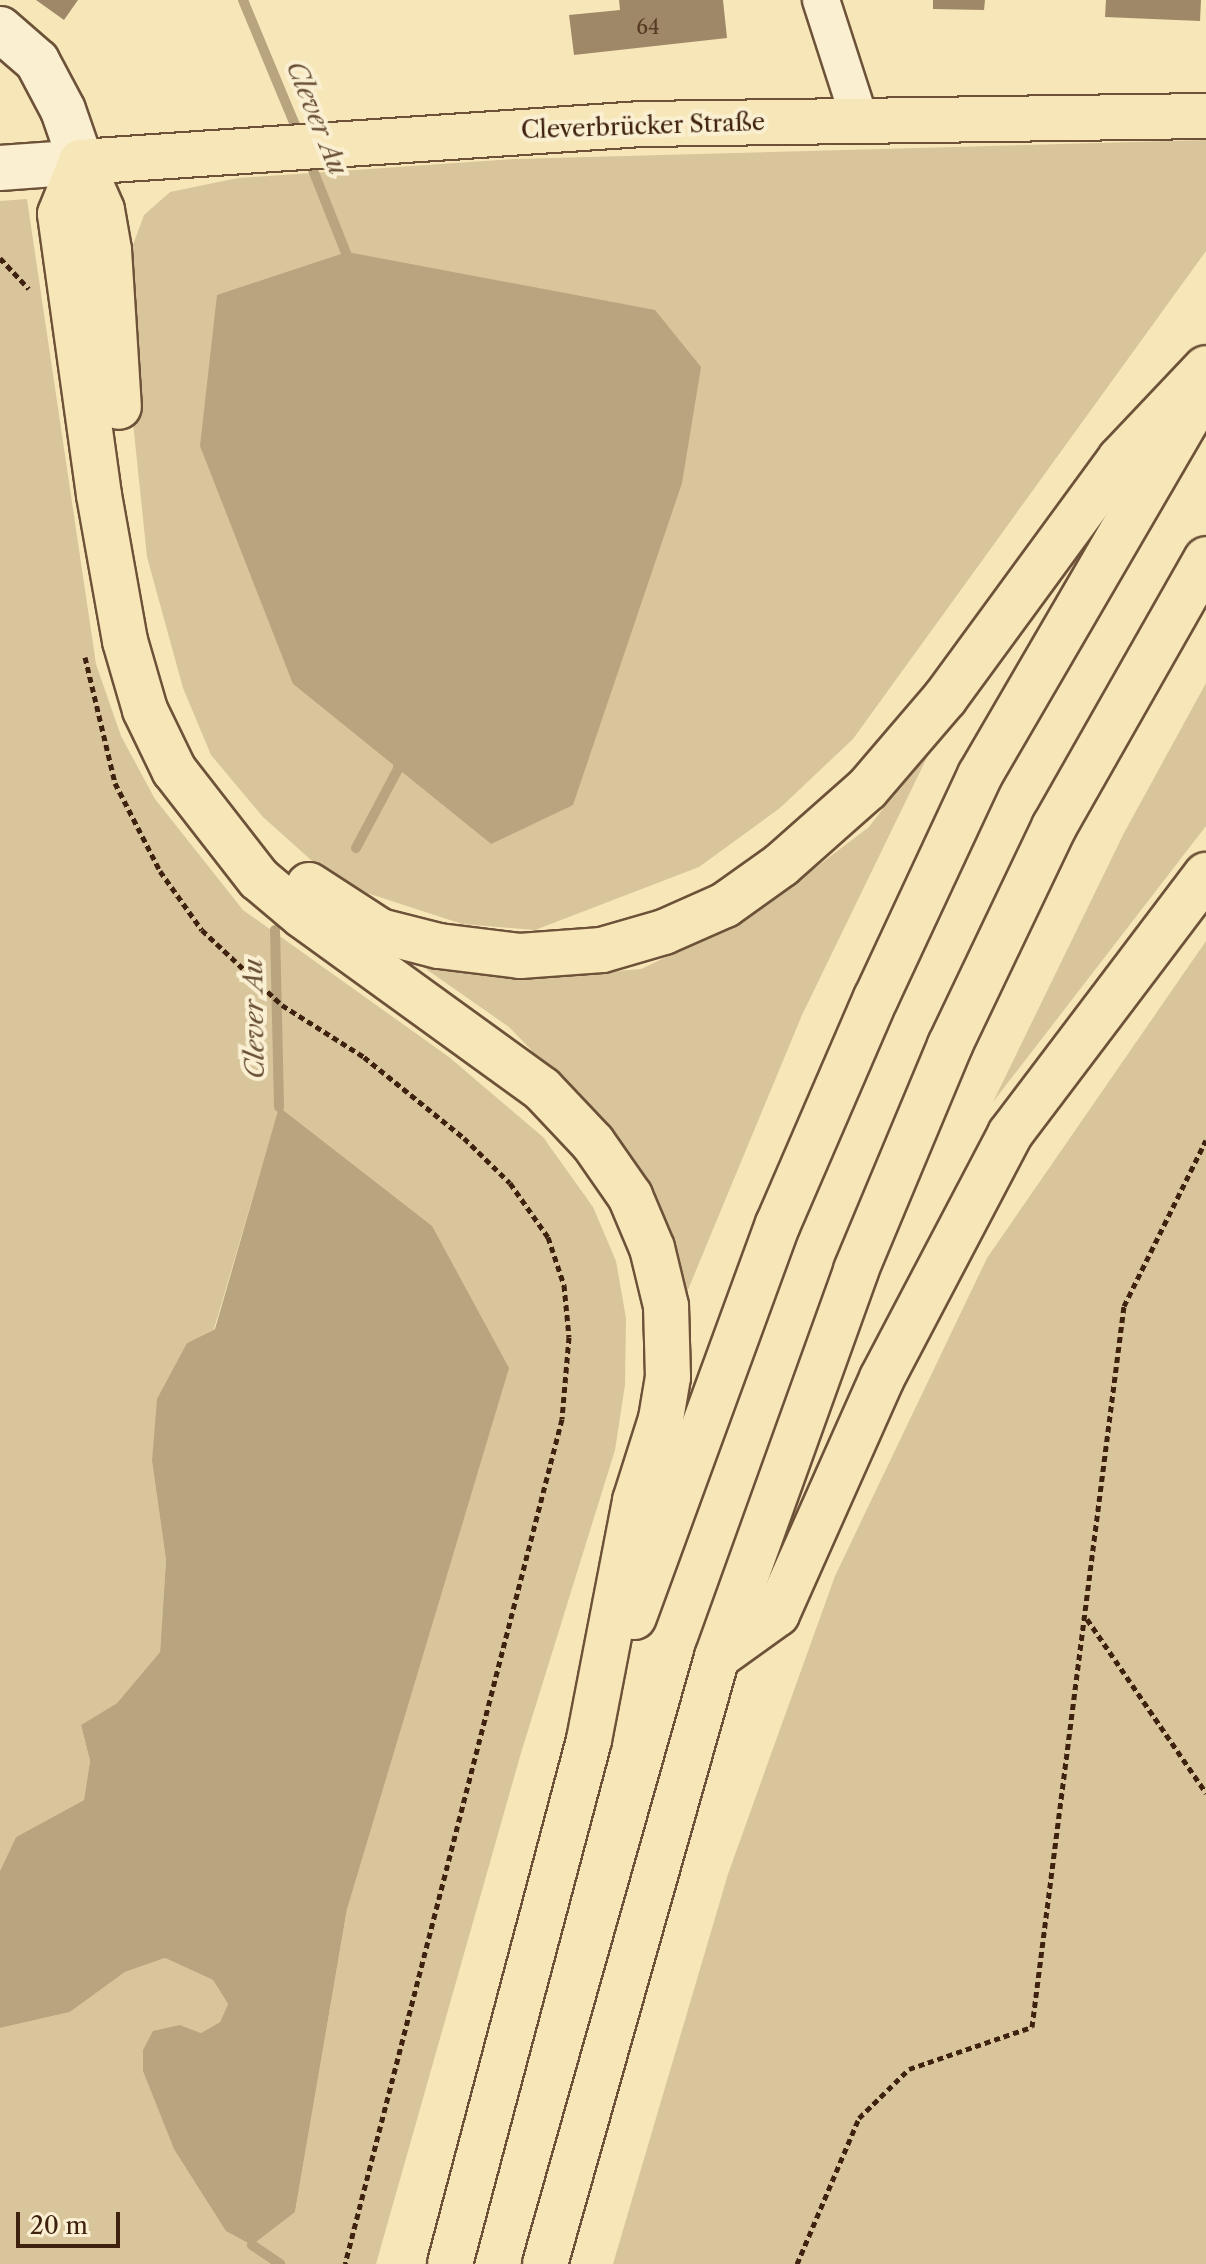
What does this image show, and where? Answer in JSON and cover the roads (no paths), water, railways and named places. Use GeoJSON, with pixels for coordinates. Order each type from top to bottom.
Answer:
{"type":"FeatureCollection","features":[{"type":"Feature","properties":{"kind":"main road","name":"Cleverbrücker Straße"},"geometry":{"type":"LineString","coordinates":[[81,162],[309,144],[641,124],[859,118],[1206,116]]}},
{"type":"Feature","properties":{"kind":"main road"},"geometry":{"type":"LineString","coordinates":[[81,162],[102,210],[109,250],[127,489],[142,604],[170,697],[231,807],[283,866],[380,931],[439,946],[520,956],[602,950],[664,932],[725,905],[781,865],[867,789],[945,698],[1120,459],[1206,368]]}},
{"type":"Feature","properties":{"kind":"main road"},"geometry":{"type":"LineString","coordinates":[[81,162],[60,214],[99,495],[125,641],[145,710],[174,770],[259,879],[542,1089],[593,1143],[630,1196],[652,1248],[666,1306],[668,1377],[661,1419],[635,1501],[589,1740],[450,2264]]}},
{"type":"Feature","properties":{"kind":"main road"},"geometry":{"type":"LineString","coordinates":[[589,1740],[778,1224],[876,998],[980,775],[1206,385]]}},
{"type":"Feature","properties":{"kind":"main road"},"geometry":{"type":"LineString","coordinates":[[545,2264],[717,1657],[856,1270],[950,1045],[1054,827],[1206,559]]}},
{"type":"Feature","properties":{"kind":"main road"},"geometry":{"type":"LineString","coordinates":[[717,1657],[777,1614],[882,1378],[1010,1134],[1206,875]]}},
{"type":"Feature","properties":{"kind":"street"},"geometry":{"type":"LineString","coordinates":[[821,0],[859,118]]}},
{"type":"Feature","properties":{"kind":"street"},"geometry":{"type":"LineString","coordinates":[[0,29],[37,61],[63,110],[81,162],[0,168]]}},
{"type":"Feature","properties":{"kind":"waterway","name":"Clever Au"},"geometry":{"type":"LineString","coordinates":[[243,0],[300,137]]}},
{"type":"Feature","properties":{"kind":"waterway","name":"Clever Au"},"geometry":{"type":"LineString","coordinates":[[307,155],[350,263]]}},
{"type":"Feature","properties":{"kind":"waterway","name":"Clever Au"},"geometry":{"type":"LineString","coordinates":[[356,848],[398,769],[398,756]]}},
{"type":"Feature","properties":{"kind":"waterway","name":"Clever Au"},"geometry":{"type":"LineString","coordinates":[[275,930],[279,1107]]}},
{"type":"Feature","properties":{"kind":"waterway","name":"Clever Au"},"geometry":{"type":"LineString","coordinates":[[252,2245],[280,2264]]}}]}
